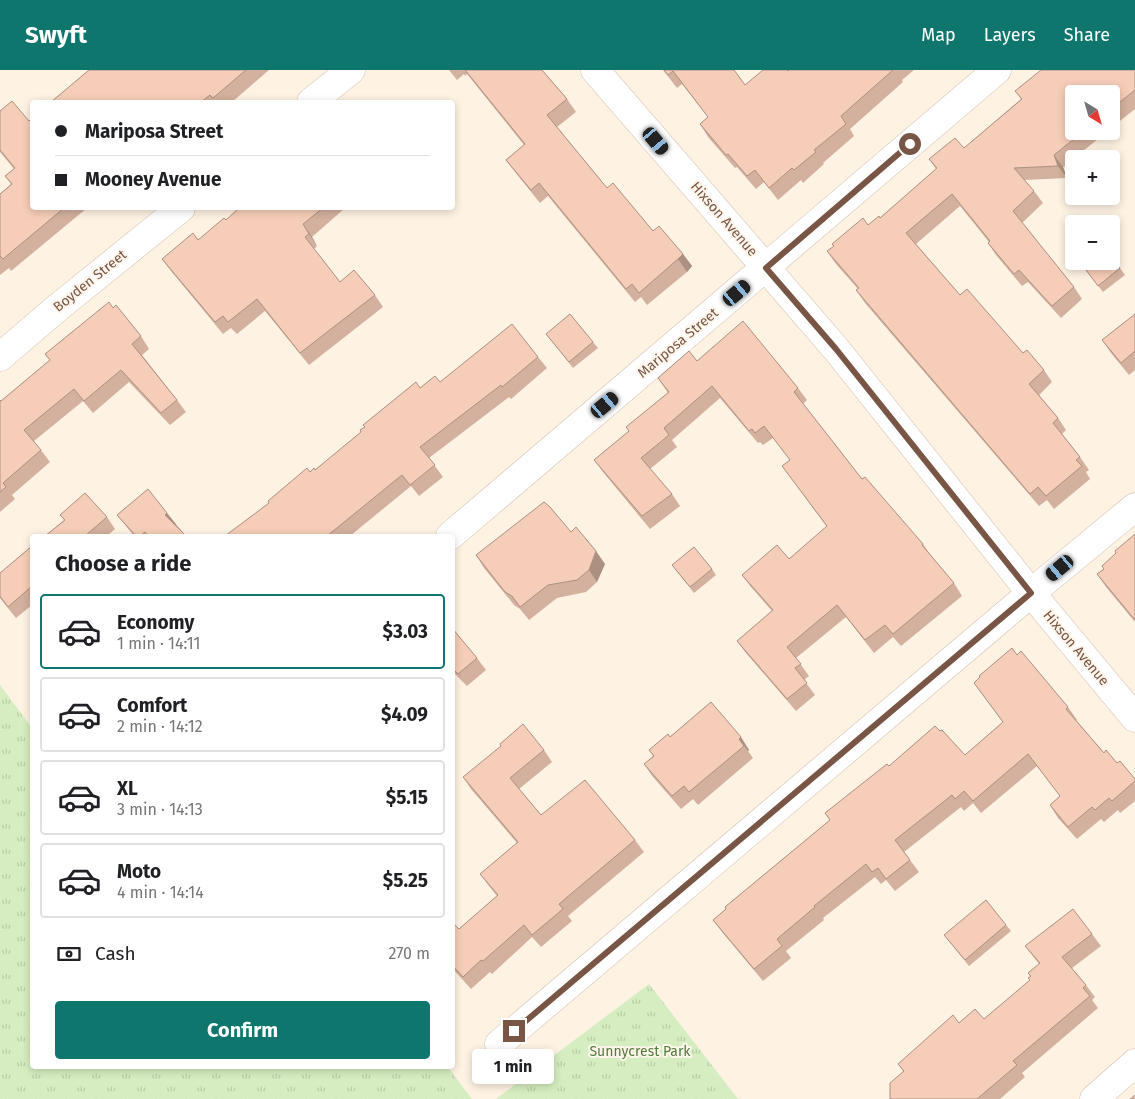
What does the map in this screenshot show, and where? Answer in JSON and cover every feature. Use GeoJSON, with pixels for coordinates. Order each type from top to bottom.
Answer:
{"type":"FeatureCollection","features":[{"type":"Feature","properties":{"kind":"street"},"geometry":{"type":"LineString","coordinates":[[314,100],[351,70]]}},
{"type":"Feature","properties":{"kind":"street","name":"Hixson Avenue"},"geometry":{"type":"LineString","coordinates":[[595,70],[836,349],[1031,593],[1135,718]]}},
{"type":"Feature","properties":{"kind":"street","name":"Mariposa Street"},"geometry":{"type":"LineString","coordinates":[[452,534],[997,70]]}},
{"type":"Feature","properties":{"kind":"street","name":"Boyden Street"},"geometry":{"type":"LineString","coordinates":[[0,357],[179,210]]}},
{"type":"Feature","properties":{"kind":"street"},"geometry":{"type":"LineString","coordinates":[[499,1044],[1135,507]]}},
{"type":"Feature","properties":{"kind":"street"},"geometry":{"type":"LineString","coordinates":[[1094,1099],[1135,1063]]}},
{"type":"Feature","properties":{"kind":"green space"},"geometry":{"type":"Polygon","coordinates":[[[0,685],[30,725],[30,1069],[449,1069],[472,1099],[0,1099],[0,685]]]}},
{"type":"Feature","properties":{"kind":"green space","name":"Sunnycrest Park"},"geometry":{"type":"Polygon","coordinates":[[[649,984],[738,1099],[496,1099],[649,984]]]}},
{"type":"Feature","properties":{"kind":"building"},"geometry":{"type":"Polygon","coordinates":[[[89,70],[246,70],[213,98],[210,95],[204,100],[53,100],[89,70]]]}},
{"type":"Feature","properties":{"kind":"building"},"geometry":{"type":"Polygon","coordinates":[[[465,70],[542,70],[567,99],[547,115],[607,188],[613,183],[653,231],[659,226],[683,254],[639,293],[632,284],[626,289],[539,183],[531,190],[506,160],[525,144],[465,70]]]}},
{"type":"Feature","properties":{"kind":"building"},"geometry":{"type":"Polygon","coordinates":[[[664,70],[734,70],[745,85],[763,70],[893,70],[841,116],[846,124],[814,150],[816,152],[794,170],[792,168],[769,188],[755,170],[747,176],[728,154],[726,155],[700,124],[708,117],[673,71],[668,75],[664,70]]]}},
{"type":"Feature","properties":{"kind":"building"},"geometry":{"type":"Polygon","coordinates":[[[1041,70],[1135,70],[1135,90],[1120,102],[1120,85],[1065,85],[1065,140],[1073,140],[1054,155],[1058,166],[1014,168],[1034,191],[1013,211],[1074,287],[1052,306],[1019,270],[1014,274],[988,243],[990,241],[952,194],[906,233],[960,295],[967,289],[1023,353],[1027,350],[1044,370],[1029,384],[1058,418],[1053,423],[1080,457],[1076,460],[1082,466],[1046,496],[1038,487],[1030,494],[856,290],[859,288],[827,251],[834,246],[832,244],[863,218],[868,225],[879,216],[880,218],[937,168],[929,159],[955,138],[964,148],[1022,99],[1015,91],[1041,70]]]}},
{"type":"Feature","properties":{"kind":"building"},"geometry":{"type":"Polygon","coordinates":[[[12,101],[30,120],[30,210],[62,210],[3,259],[0,256],[0,194],[12,184],[5,176],[15,168],[0,150],[0,111],[12,101]]]}},
{"type":"Feature","properties":{"kind":"building"},"geometry":{"type":"Polygon","coordinates":[[[237,210],[320,210],[303,224],[309,234],[305,237],[340,282],[354,270],[375,295],[300,353],[257,299],[228,322],[223,316],[215,322],[162,259],[193,233],[198,240],[224,218],[226,220],[237,210]]]}},
{"type":"Feature","properties":{"kind":"building"},"geometry":{"type":"Polygon","coordinates":[[[1086,270],[1118,270],[1098,286],[1086,270]]]}},
{"type":"Feature","properties":{"kind":"building"},"geometry":{"type":"Polygon","coordinates":[[[109,302],[113,308],[116,305],[141,336],[132,344],[177,400],[161,413],[121,370],[84,401],[74,389],[24,430],[41,450],[3,483],[6,487],[0,492],[0,400],[50,360],[45,354],[109,302]]]}},
{"type":"Feature","properties":{"kind":"building"},"geometry":{"type":"Polygon","coordinates":[[[570,314],[593,342],[569,362],[546,334],[570,314]]]}},
{"type":"Feature","properties":{"kind":"building"},"geometry":{"type":"Polygon","coordinates":[[[1135,314],[1135,351],[1121,363],[1102,340],[1135,314]]]}},
{"type":"Feature","properties":{"kind":"building"},"geometry":{"type":"Polygon","coordinates":[[[743,321],[798,388],[794,392],[862,479],[865,477],[954,583],[893,634],[885,625],[865,640],[837,605],[787,647],[801,664],[795,668],[807,683],[787,699],[737,641],[773,610],[742,575],[777,545],[789,559],[827,526],[782,466],[790,460],[764,426],[755,433],[752,429],[749,431],[712,386],[664,428],[669,435],[641,458],[672,494],[642,516],[594,460],[629,431],[626,427],[669,392],[658,378],[689,351],[697,361],[743,321]]]}},
{"type":"Feature","properties":{"kind":"building"},"geometry":{"type":"Polygon","coordinates":[[[512,324],[538,357],[502,387],[501,385],[420,447],[435,465],[410,485],[402,475],[329,534],[228,534],[269,503],[268,501],[307,468],[310,472],[314,468],[315,470],[361,432],[360,430],[365,427],[363,425],[416,382],[420,388],[435,376],[440,382],[512,324]]]}},
{"type":"Feature","properties":{"kind":"building"},"geometry":{"type":"Polygon","coordinates":[[[148,489],[167,513],[165,515],[184,534],[146,534],[145,532],[142,534],[134,534],[117,515],[148,489]]]}},
{"type":"Feature","properties":{"kind":"building"},"geometry":{"type":"Polygon","coordinates":[[[85,493],[107,517],[87,534],[48,534],[65,520],[60,515],[85,493]]]}},
{"type":"Feature","properties":{"kind":"building"},"geometry":{"type":"Polygon","coordinates":[[[544,502],[571,532],[576,527],[596,551],[589,570],[577,580],[548,585],[520,607],[512,596],[505,592],[476,555],[544,502]]]}},
{"type":"Feature","properties":{"kind":"building"},"geometry":{"type":"Polygon","coordinates":[[[1135,534],[1135,620],[1097,574],[1104,569],[1102,566],[1116,553],[1115,551],[1135,534]]]}},
{"type":"Feature","properties":{"kind":"building"},"geometry":{"type":"Polygon","coordinates":[[[694,547],[712,569],[690,587],[672,565],[694,547]]]}},
{"type":"Feature","properties":{"kind":"building"},"geometry":{"type":"Polygon","coordinates":[[[30,548],[30,588],[8,607],[0,596],[0,573],[30,548]]]}},
{"type":"Feature","properties":{"kind":"building"},"geometry":{"type":"Polygon","coordinates":[[[455,632],[477,658],[458,674],[455,671],[455,632]]]}},
{"type":"Feature","properties":{"kind":"building"},"geometry":{"type":"Polygon","coordinates":[[[1012,648],[1017,655],[1021,651],[1068,707],[1066,709],[1104,753],[1106,750],[1117,763],[1120,761],[1135,781],[1112,801],[1109,798],[1095,810],[1092,807],[1068,827],[1050,805],[1060,796],[1028,754],[973,801],[964,791],[955,799],[952,795],[895,840],[910,860],[886,879],[878,868],[872,872],[866,864],[777,939],[782,946],[754,969],[713,920],[726,909],[725,907],[830,820],[825,813],[887,764],[889,766],[935,726],[940,731],[942,730],[965,755],[1003,722],[974,683],[979,676],[1012,648]]]}},
{"type":"Feature","properties":{"kind":"building"},"geometry":{"type":"Polygon","coordinates":[[[711,702],[741,737],[739,739],[744,746],[689,792],[684,786],[672,796],[644,764],[654,756],[649,750],[668,734],[670,737],[711,702]]]}},
{"type":"Feature","properties":{"kind":"building"},"geometry":{"type":"Polygon","coordinates":[[[523,724],[544,750],[510,778],[541,815],[585,780],[635,840],[559,904],[563,909],[532,935],[524,925],[463,977],[455,968],[455,925],[459,929],[498,895],[480,874],[518,842],[463,777],[501,746],[500,744],[523,724]]]}},
{"type":"Feature","properties":{"kind":"building"},"geometry":{"type":"Polygon","coordinates":[[[986,900],[1006,925],[965,960],[944,935],[986,900]]]}},
{"type":"Feature","properties":{"kind":"building"},"geometry":{"type":"Polygon","coordinates":[[[1073,909],[1092,934],[1062,957],[1086,985],[1083,988],[1090,996],[1013,1061],[1017,1065],[977,1099],[890,1099],[890,1083],[904,1071],[898,1064],[953,1015],[959,1023],[975,1009],[984,1019],[1030,980],[1028,978],[1031,976],[1028,973],[1040,963],[1025,946],[1073,909]]]}},
{"type":"Feature","properties":{"kind":"route"},"geometry":{"type":"LineString","coordinates":[[514,1031],[1031,593],[836,349],[766,268],[910,144]]}}]}
